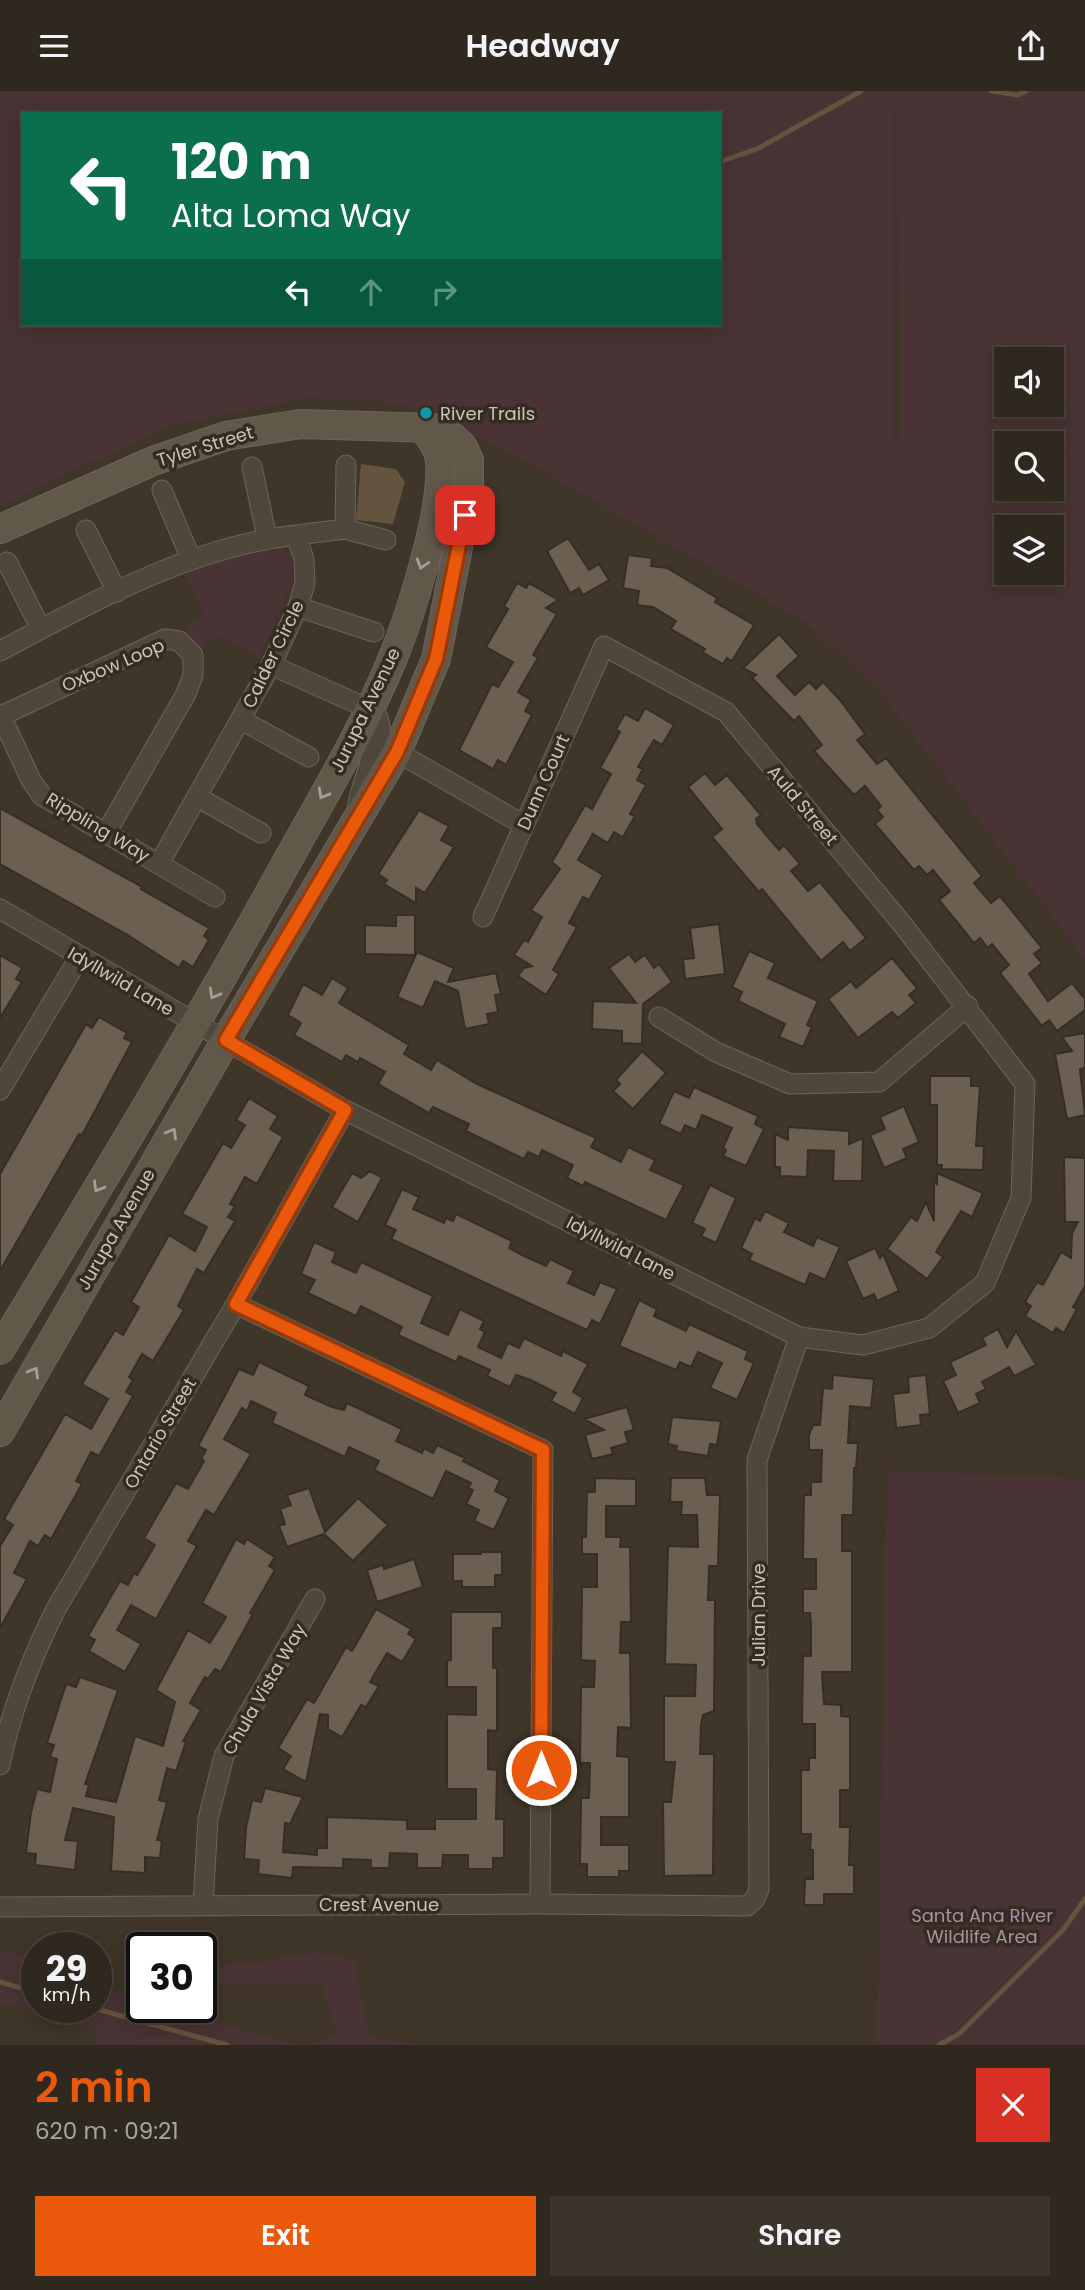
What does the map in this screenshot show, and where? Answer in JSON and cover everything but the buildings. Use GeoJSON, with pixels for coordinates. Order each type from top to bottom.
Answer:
{"type":"FeatureCollection","features":[{"type":"Feature","properties":{"kind":"main road","name":"Tyler Street"},"geometry":{"type":"LineString","coordinates":[[0,529],[153,461],[226,436],[300,424],[384,425],[423,429]]}},
{"type":"Feature","properties":{"kind":"main road","name":"Jurupa Avenue"},"geometry":{"type":"LineString","coordinates":[[0,1350],[197,1024],[369,709],[392,659],[430,537],[440,458],[435,444],[423,429]]}},
{"type":"Feature","properties":{"kind":"main road","name":"Jurupa Avenue"},"geometry":{"type":"LineString","coordinates":[[0,1431],[226,1040],[397,752],[436,659],[470,492],[469,460],[463,447],[446,431],[423,429]]}},
{"type":"Feature","properties":{"kind":"street"},"geometry":{"type":"LineString","coordinates":[[345,529],[346,465]]}},
{"type":"Feature","properties":{"kind":"street"},"geometry":{"type":"LineString","coordinates":[[252,467],[267,538]]}},
{"type":"Feature","properties":{"kind":"street"},"geometry":{"type":"LineString","coordinates":[[162,490],[191,559]]}},
{"type":"Feature","properties":{"kind":"street"},"geometry":{"type":"LineString","coordinates":[[0,651],[117,592],[191,559],[267,538],[345,529],[386,540]]}},
{"type":"Feature","properties":{"kind":"street"},"geometry":{"type":"LineString","coordinates":[[86,530],[117,592]]}},
{"type":"Feature","properties":{"kind":"street","name":"Calder Circle"},"geometry":{"type":"LineString","coordinates":[[159,864],[271,664],[298,607],[305,583],[304,559],[296,534]]}},
{"type":"Feature","properties":{"kind":"street"},"geometry":{"type":"LineString","coordinates":[[7,562],[41,629]]}},
{"type":"Feature","properties":{"kind":"street"},"geometry":{"type":"LineString","coordinates":[[298,607],[374,632]]}},
{"type":"Feature","properties":{"kind":"street","name":"Oxbow Loop"},"geometry":{"type":"LineString","coordinates":[[0,715],[165,639],[179,641],[193,655],[193,675],[186,694],[106,833]]}},
{"type":"Feature","properties":{"kind":"street","name":"Dunn Court"},"geometry":{"type":"LineString","coordinates":[[483,917],[604,646]]}},
{"type":"Feature","properties":{"kind":"street","name":"Auld Street"},"geometry":{"type":"LineString","coordinates":[[604,646],[726,712],[968,1006]]}},
{"type":"Feature","properties":{"kind":"street"},"geometry":{"type":"LineString","coordinates":[[271,664],[369,709],[377,717],[379,735],[363,785],[360,814]]}},
{"type":"Feature","properties":{"kind":"street","name":"Rippling Way"},"geometry":{"type":"LineString","coordinates":[[0,715],[31,780],[42,796],[215,897]]}},
{"type":"Feature","properties":{"kind":"street"},"geometry":{"type":"LineString","coordinates":[[240,720],[309,757]]}},
{"type":"Feature","properties":{"kind":"street"},"geometry":{"type":"LineString","coordinates":[[397,752],[524,825]]}},
{"type":"Feature","properties":{"kind":"street"},"geometry":{"type":"LineString","coordinates":[[197,797],[261,833]]}},
{"type":"Feature","properties":{"kind":"street","name":"Idyllwild Lane"},"geometry":{"type":"LineString","coordinates":[[0,909],[79,958],[345,1110],[799,1337],[863,1345],[929,1328],[985,1283],[1021,1198],[1025,1084],[968,1006]]}},
{"type":"Feature","properties":{"kind":"street"},"geometry":{"type":"LineString","coordinates":[[0,1090],[79,958]]}},
{"type":"Feature","properties":{"kind":"street"},"geometry":{"type":"LineString","coordinates":[[659,1017],[716,1052],[790,1084],[879,1082],[968,1006]]}},
{"type":"Feature","properties":{"kind":"street","name":"Ontario Street"},"geometry":{"type":"LineString","coordinates":[[0,1765],[9,1722],[35,1650],[56,1609],[236,1304],[345,1110]]}},
{"type":"Feature","properties":{"kind":"street"},"geometry":{"type":"LineString","coordinates":[[236,1304],[543,1450],[540,1904]]}},
{"type":"Feature","properties":{"kind":"street","name":"Julian Drive"},"geometry":{"type":"LineString","coordinates":[[755,1899],[759,1889],[757,1460],[799,1337]]}},
{"type":"Feature","properties":{"kind":"street","name":"Chula Vista Way"},"geometry":{"type":"LineString","coordinates":[[203,1905],[208,1819],[224,1756],[316,1599]]}},
{"type":"Feature","properties":{"kind":"street","name":"Crest Avenue"},"geometry":{"type":"LineString","coordinates":[[0,1906],[747,1906],[755,1899]]}},
{"type":"Feature","properties":{"kind":"green space"},"geometry":{"type":"Polygon","coordinates":[[[0,91],[1085,91],[1085,959],[875,685],[804,621],[509,452],[397,403],[305,398],[167,426],[0,507],[0,91]],[[896,111],[893,112],[894,442],[900,440],[896,111]]]}},
{"type":"Feature","properties":{"kind":"green space"},"geometry":{"type":"Polygon","coordinates":[[[283,546],[291,559],[294,579],[259,658],[218,636],[198,649],[193,638],[184,630],[203,615],[183,569],[241,553],[283,546]]]}},
{"type":"Feature","properties":{"kind":"green space","name":"Santa Ana River Wildlife Area"},"geometry":{"type":"Polygon","coordinates":[[[887,1470],[1085,1479],[1085,2045],[877,2045],[887,1470]]]}},
{"type":"Feature","properties":{"kind":"green space"},"geometry":{"type":"Polygon","coordinates":[[[0,1953],[21,1954],[21,2008],[0,2002],[0,1953]]]}},
{"type":"Feature","properties":{"kind":"green space"},"geometry":{"type":"Polygon","coordinates":[[[316,1953],[354,1961],[369,2036],[424,2045],[94,2045],[97,2032],[68,2023],[112,2023],[112,1991],[126,1995],[126,2023],[217,2022],[285,2042],[310,2044],[336,2034],[322,1985],[221,1985],[217,1982],[217,1959],[245,1965],[316,1953]]]}},
{"type":"Feature","properties":{"kind":"shaded area"},"geometry":{"type":"Polygon","coordinates":[[[361,464],[396,469],[405,482],[393,524],[356,520],[361,464]]]}},
{"type":"Feature","properties":{"kind":"waterway"},"geometry":{"type":"LineString","coordinates":[[721,161],[757,149],[861,91]]}},
{"type":"Feature","properties":{"kind":"waterway"},"geometry":{"type":"LineString","coordinates":[[991,91],[1018,95],[1026,91]]}},
{"type":"Feature","properties":{"kind":"waterway"},"geometry":{"type":"LineString","coordinates":[[939,2045],[959,2034],[1063,1930],[1085,1899]]}},
{"type":"Feature","properties":{"kind":"waterway"},"geometry":{"type":"LineString","coordinates":[[0,1982],[21,1988]]}},
{"type":"Feature","properties":{"kind":"waterway"},"geometry":{"type":"LineString","coordinates":[[112,2013],[227,2045]]}},
{"type":"Feature","properties":{"kind":"place","name":"River Trails"},"geometry":{"type":"Point","coordinates":[426,413]}},
{"type":"Feature","properties":{"kind":"route"},"geometry":{"type":"LineString","coordinates":[[465,515],[436,659],[397,752],[226,1040],[345,1110],[236,1304],[501,1427],[543,1450],[541,1770]]}}]}
